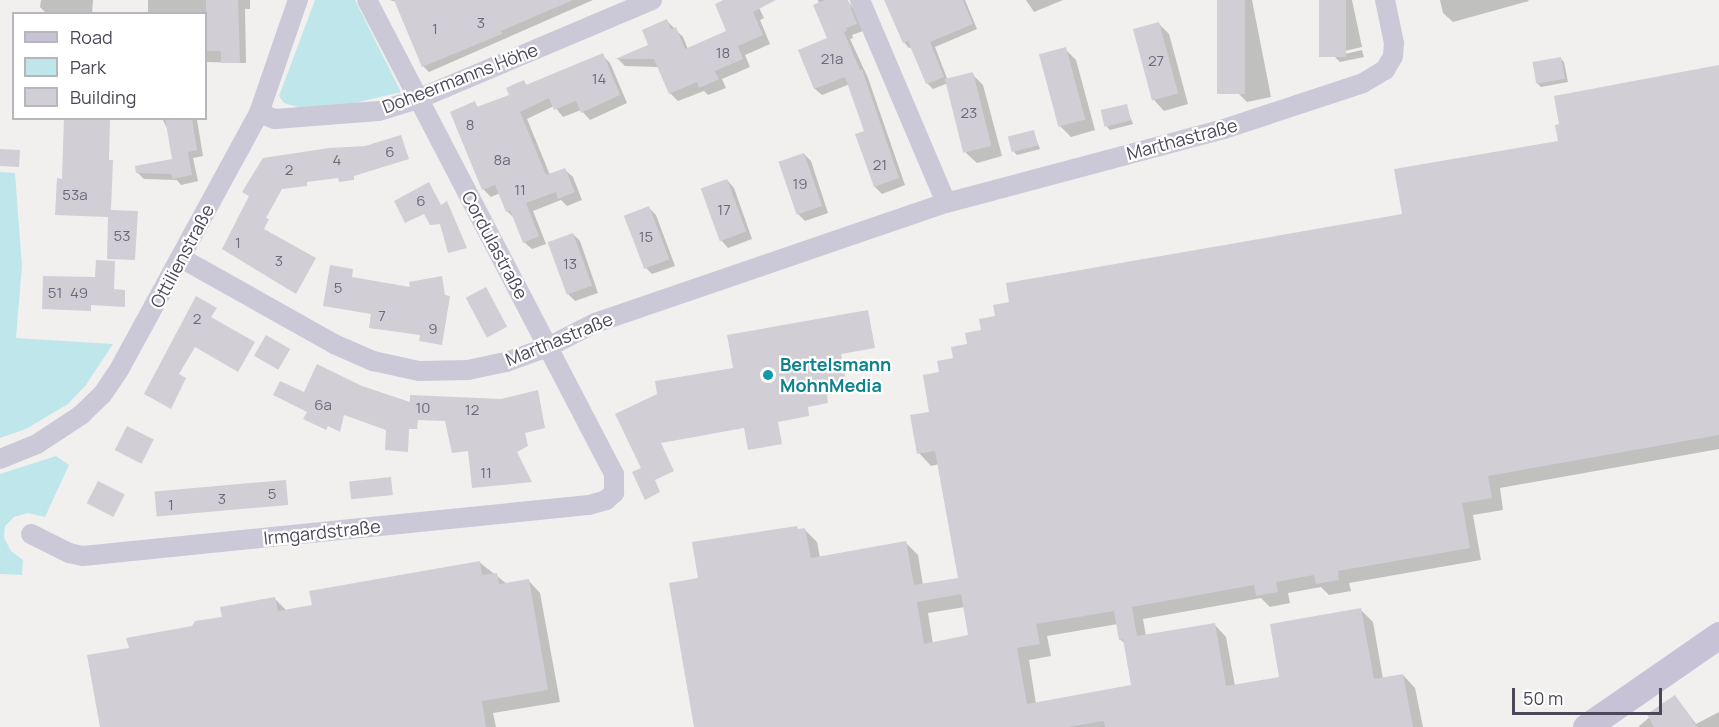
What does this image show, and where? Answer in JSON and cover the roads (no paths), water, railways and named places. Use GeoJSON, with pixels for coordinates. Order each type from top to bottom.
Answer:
{"type":"FeatureCollection","features":[{"type":"Feature","properties":{"kind":"main road"},"geometry":{"type":"LineString","coordinates":[[1586,727],[1719,635]]}},
{"type":"Feature","properties":{"kind":"street","name":"Ottilienstraße"},"geometry":{"type":"LineString","coordinates":[[0,459],[37,444],[81,415],[102,395],[120,368],[259,113],[298,0]]}},
{"type":"Feature","properties":{"kind":"street","name":"Cordulastraße"},"geometry":{"type":"LineString","coordinates":[[367,0],[614,474],[614,493]]}},
{"type":"Feature","properties":{"kind":"street","name":"Doheermanns Höhe"},"geometry":{"type":"LineString","coordinates":[[259,113],[275,119],[339,116],[379,111],[418,99],[652,0]]}},
{"type":"Feature","properties":{"kind":"street"},"geometry":{"type":"LineString","coordinates":[[861,0],[946,203]]}},
{"type":"Feature","properties":{"kind":"street","name":"Marthastraße"},"geometry":{"type":"LineString","coordinates":[[181,258],[334,344],[373,361],[418,371],[468,370],[506,362],[548,347],[595,323],[946,203],[1224,129],[1362,83],[1385,70],[1393,56],[1394,43],[1385,0]]}},
{"type":"Feature","properties":{"kind":"street","name":"Irmgardstraße"},"geometry":{"type":"LineString","coordinates":[[31,534],[69,553],[83,556],[589,505],[606,500],[614,493]]}},
{"type":"Feature","properties":{"kind":"place","name":"Bertelsmann MohnMedia"},"geometry":{"type":"Point","coordinates":[768,375]}}]}
